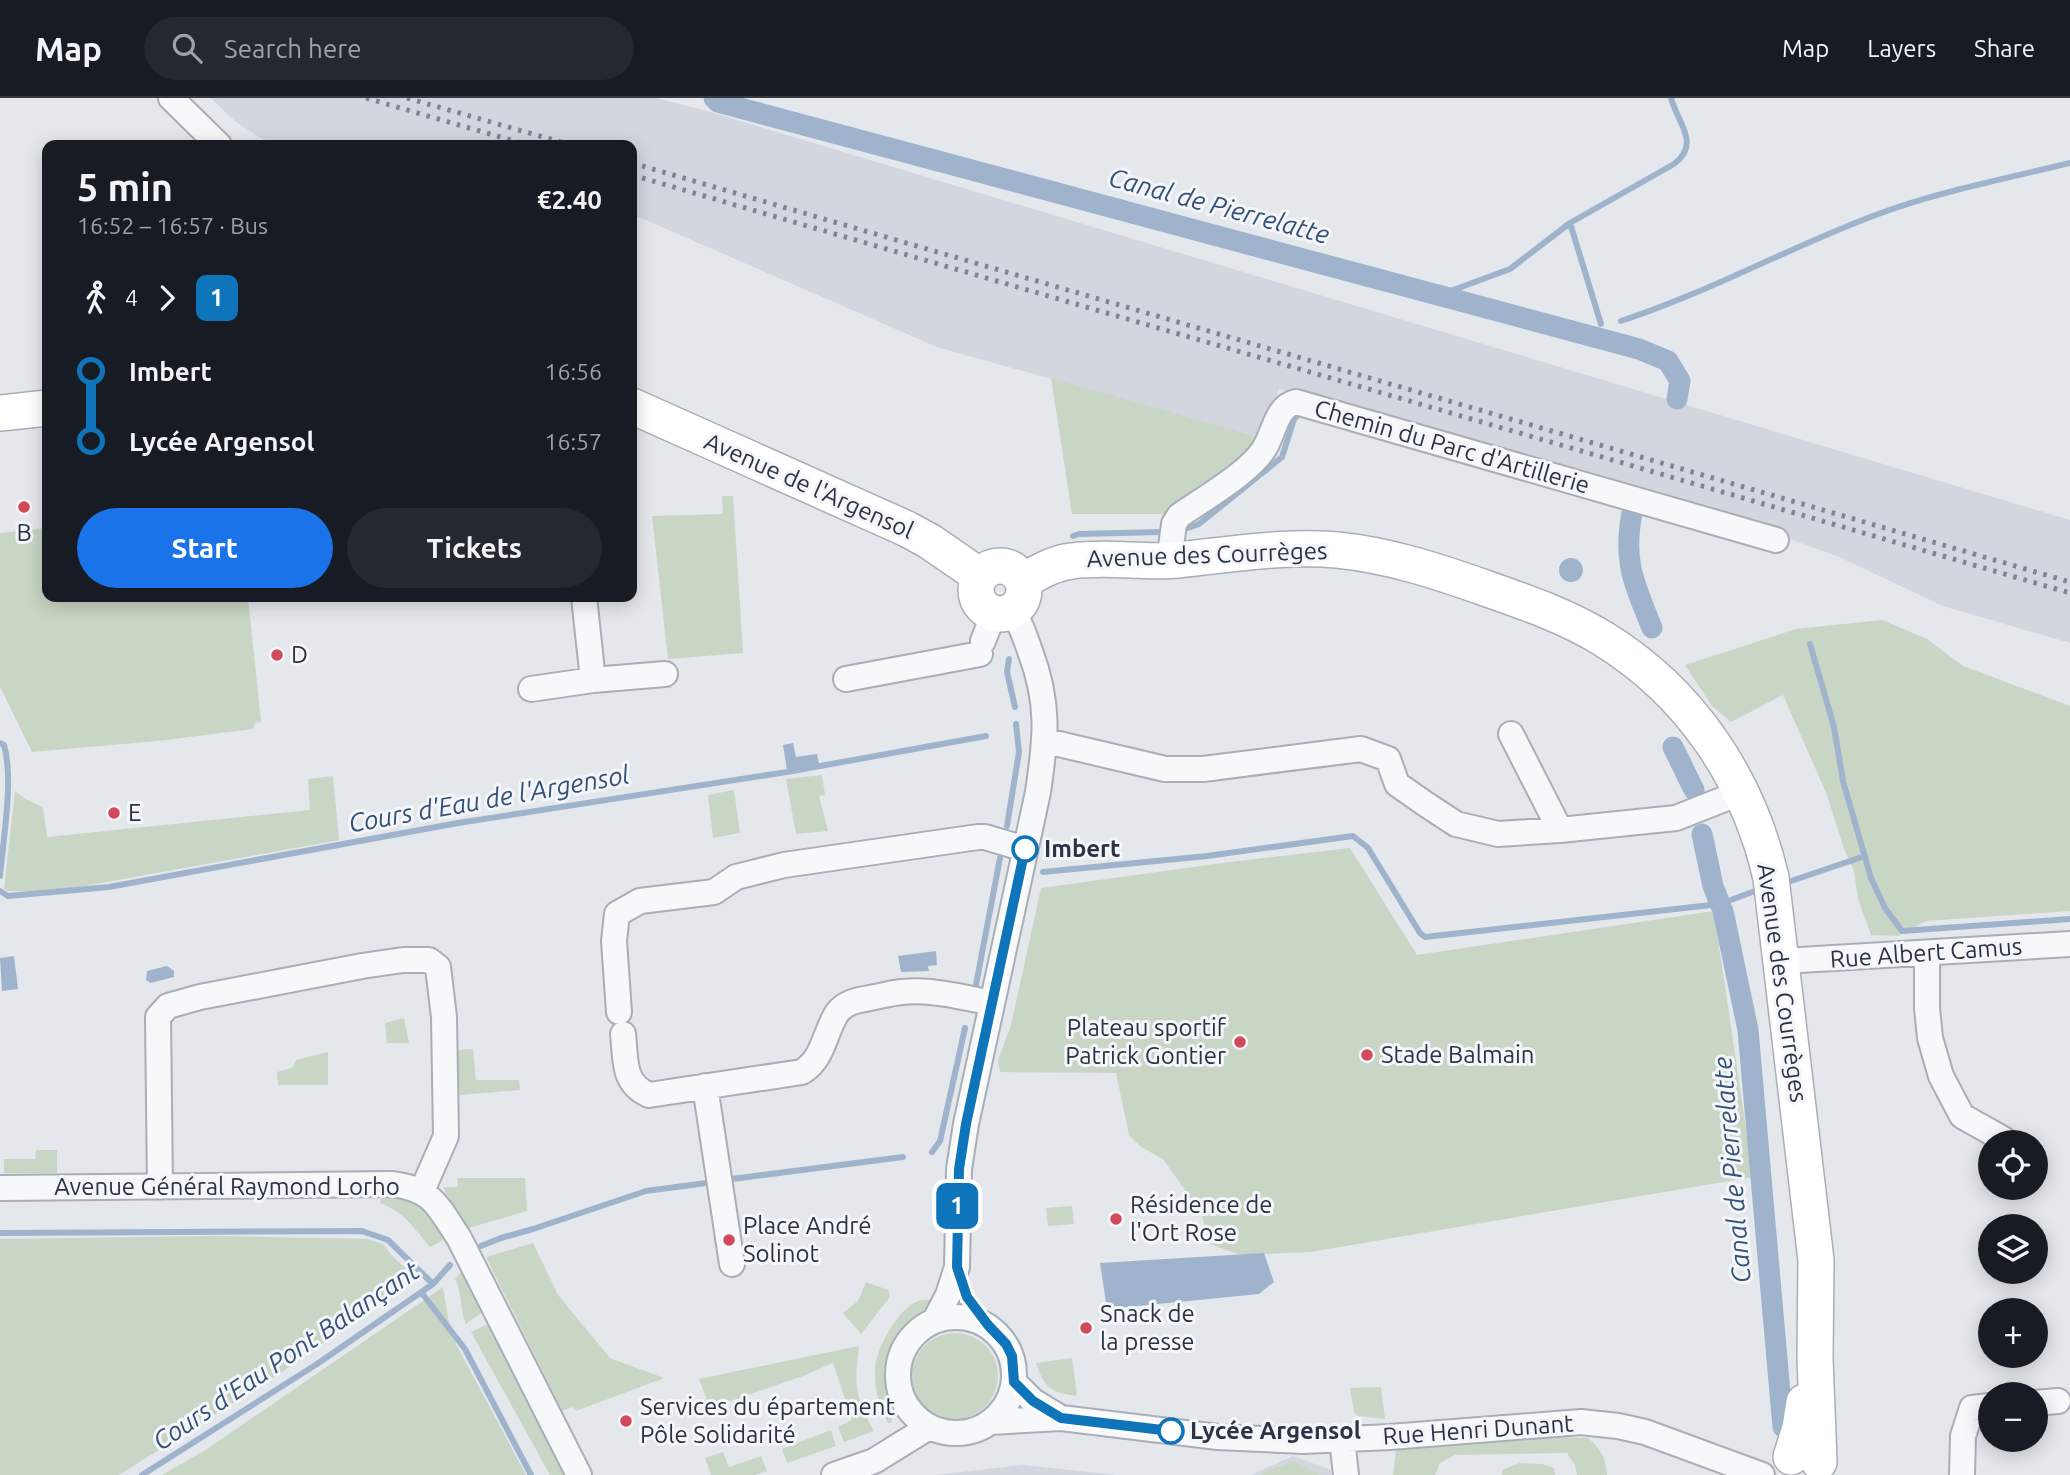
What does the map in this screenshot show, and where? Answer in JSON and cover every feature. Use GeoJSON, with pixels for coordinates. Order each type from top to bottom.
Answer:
{"type":"FeatureCollection","features":[{"type":"Feature","properties":{"kind":"street"},"geometry":{"type":"LineString","coordinates":[[171,98],[214,140]]}},
{"type":"Feature","properties":{"kind":"street","name":"Chemin du Parc d'Artillerie"},"geometry":{"type":"LineString","coordinates":[[1169,561],[1174,524],[1178,516],[1252,464],[1263,452],[1284,408],[1296,402],[1776,540]]}},
{"type":"Feature","properties":{"kind":"street"},"geometry":{"type":"LineString","coordinates":[[0,412],[42,408]]}},
{"type":"Feature","properties":{"kind":"street","name":"Avenue de l'Argensol"},"geometry":{"type":"LineString","coordinates":[[637,408],[907,529],[980,576],[994,566],[1003,565],[1019,573],[998,620]]}},
{"type":"Feature","properties":{"kind":"street","name":"Avenue des Courrèges"},"geometry":{"type":"LineString","coordinates":[[998,620],[1049,567],[1072,561],[1169,561],[1302,549],[1355,552],[1445,573],[1547,611],[1584,628],[1622,651],[1674,694],[1719,750],[1742,792],[1753,815],[1767,858],[1776,902],[1816,1261],[1815,1358],[1794,1469]]}},
{"type":"Feature","properties":{"kind":"street"},"geometry":{"type":"LineString","coordinates":[[585,602],[593,680]]}},
{"type":"Feature","properties":{"kind":"street"},"geometry":{"type":"LineString","coordinates":[[846,679],[998,620],[1023,631],[1041,683],[1046,741],[966,1124],[959,1169],[957,1267],[948,1295],[935,1320]]}},
{"type":"Feature","properties":{"kind":"street"},"geometry":{"type":"LineString","coordinates":[[531,689],[665,674]]}},
{"type":"Feature","properties":{"kind":"street"},"geometry":{"type":"LineString","coordinates":[[1511,734],[1560,830]]}},
{"type":"Feature","properties":{"kind":"street"},"geometry":{"type":"LineString","coordinates":[[1046,741],[1166,769],[1203,769],[1361,749],[1388,759],[1397,784],[1456,824],[1498,834],[1676,818],[1742,792]]}},
{"type":"Feature","properties":{"kind":"street"},"geometry":{"type":"LineString","coordinates":[[992,1003],[947,994],[903,992],[858,1000],[844,1005],[837,1014],[819,1056],[813,1065],[802,1072],[649,1095],[636,1089],[629,1079],[614,941],[617,914],[640,901],[714,892],[736,877],[784,865],[985,837],[1025,849]]}},
{"type":"Feature","properties":{"kind":"street","name":"Rue Albert Camus"},"geometry":{"type":"LineString","coordinates":[[1783,961],[2070,944]]}},
{"type":"Feature","properties":{"kind":"street"},"geometry":{"type":"LineString","coordinates":[[1927,953],[1930,1038],[1941,1076],[1962,1116],[1987,1130]]}},
{"type":"Feature","properties":{"kind":"street"},"geometry":{"type":"LineString","coordinates":[[160,1187],[159,1017],[168,1006],[362,966],[403,960],[429,960],[438,967],[444,1017],[446,1136],[422,1191]]}},
{"type":"Feature","properties":{"kind":"street"},"geometry":{"type":"LineString","coordinates":[[705,1086],[732,1264]]}},
{"type":"Feature","properties":{"kind":"street","name":"Avenue Général Raymond Lorho"},"geometry":{"type":"LineString","coordinates":[[0,1188],[391,1184],[422,1191],[437,1205],[458,1238],[579,1475]]}},
{"type":"Feature","properties":{"kind":"street"},"geometry":{"type":"LineString","coordinates":[[901,1397],[917,1419],[929,1427],[945,1433],[962,1433],[979,1429],[991,1422],[1002,1411],[1010,1397],[1014,1369],[1009,1349],[967,1297],[957,1267]]}},
{"type":"Feature","properties":{"kind":"street"},"geometry":{"type":"LineString","coordinates":[[889,1451],[899,1418],[901,1397],[897,1382],[898,1366],[902,1352],[916,1333],[935,1320],[953,1316],[971,1318],[988,1325]]}},
{"type":"Feature","properties":{"kind":"street","name":"Rue Henri Dunant"},"geometry":{"type":"LineString","coordinates":[[1014,1382],[1033,1401],[1061,1418]]}},
{"type":"Feature","properties":{"kind":"street"},"geometry":{"type":"LineString","coordinates":[[1962,1475],[1963,1436],[1972,1408],[1978,1407]]}},
{"type":"Feature","properties":{"kind":"street","name":"Rue Henri Dunant"},"geometry":{"type":"LineString","coordinates":[[991,1422],[1061,1418],[1218,1437],[1291,1441],[1581,1422],[1618,1426],[1794,1469]]}},
{"type":"Feature","properties":{"kind":"street"},"geometry":{"type":"LineString","coordinates":[[834,1475],[874,1461],[929,1427]]}},
{"type":"Feature","properties":{"kind":"street"},"geometry":{"type":"LineString","coordinates":[[1342,1439],[1346,1475]]}},
{"type":"Feature","properties":{"kind":"shaded area"},"geometry":{"type":"Polygon","coordinates":[[[211,98],[657,98],[710,112],[2070,520],[2070,643],[1943,606],[1837,556],[1725,516],[1279,389],[1262,438],[937,347],[637,216],[637,140],[266,140],[236,122],[211,98]]]}},
{"type":"Feature","properties":{"kind":"shaded area"},"geometry":{"type":"Polygon","coordinates":[[[1293,1456],[1331,1470],[1331,1475],[1251,1475],[1293,1456]]]}},
{"type":"Feature","properties":{"kind":"shaded area"},"geometry":{"type":"Polygon","coordinates":[[[1023,1465],[1116,1475],[935,1475],[1023,1465]]]}},
{"type":"Feature","properties":{"kind":"green space"},"geometry":{"type":"Polygon","coordinates":[[[1051,378],[1262,438],[1247,457],[1174,514],[1072,514],[1051,378]]]}},
{"type":"Feature","properties":{"kind":"green space"},"geometry":{"type":"Polygon","coordinates":[[[722,496],[733,496],[743,653],[668,659],[652,516],[723,514],[722,496]]]}},
{"type":"Feature","properties":{"kind":"green space"},"geometry":{"type":"Polygon","coordinates":[[[42,529],[42,602],[249,602],[261,722],[255,723],[253,729],[158,741],[32,752],[0,687],[0,533],[42,529]]]}},
{"type":"Feature","properties":{"kind":"green space"},"geometry":{"type":"Polygon","coordinates":[[[1882,620],[1927,639],[1963,666],[2070,706],[2070,911],[1926,921],[1898,936],[1871,935],[1858,899],[1854,871],[1827,795],[1783,695],[1731,722],[1712,706],[1685,665],[1796,629],[1882,620]]]}},
{"type":"Feature","properties":{"kind":"green space"},"geometry":{"type":"Polygon","coordinates":[[[822,775],[825,795],[819,796],[828,831],[796,834],[786,779],[822,775]]]}},
{"type":"Feature","properties":{"kind":"green space"},"geometry":{"type":"Polygon","coordinates":[[[333,776],[339,840],[85,886],[43,891],[4,889],[15,791],[43,807],[47,837],[310,810],[308,779],[333,776]]]}},
{"type":"Feature","properties":{"kind":"green space"},"geometry":{"type":"Polygon","coordinates":[[[734,790],[740,833],[713,838],[708,795],[734,790]]]}},
{"type":"Feature","properties":{"kind":"green space","name":"Stade Balmain"},"geometry":{"type":"Polygon","coordinates":[[[1350,848],[1417,955],[1714,911],[1753,1177],[1310,1252],[1240,1255],[1210,1244],[1201,1213],[1163,1159],[1141,1147],[1129,1135],[1116,1073],[1000,1072],[998,1060],[1011,1025],[1041,888],[1350,848]]]}},
{"type":"Feature","properties":{"kind":"green space"},"geometry":{"type":"Polygon","coordinates":[[[404,1018],[409,1043],[387,1043],[385,1023],[404,1018]]]}},
{"type":"Feature","properties":{"kind":"green space"},"geometry":{"type":"Polygon","coordinates":[[[473,1049],[476,1080],[519,1080],[520,1090],[460,1095],[456,1050],[473,1049]]]}},
{"type":"Feature","properties":{"kind":"green space"},"geometry":{"type":"Polygon","coordinates":[[[328,1052],[328,1085],[278,1085],[277,1072],[292,1068],[296,1060],[328,1052]]]}},
{"type":"Feature","properties":{"kind":"green space"},"geometry":{"type":"Polygon","coordinates":[[[36,1150],[57,1150],[57,1173],[4,1173],[4,1159],[35,1159],[36,1150]]]}},
{"type":"Feature","properties":{"kind":"green space"},"geometry":{"type":"Polygon","coordinates":[[[457,1178],[525,1178],[527,1211],[465,1229],[443,1187],[458,1187],[457,1178]]]}},
{"type":"Feature","properties":{"kind":"green space"},"geometry":{"type":"Polygon","coordinates":[[[403,1195],[421,1204],[447,1238],[430,1247],[402,1216],[380,1203],[382,1197],[403,1195]]]}},
{"type":"Feature","properties":{"kind":"green space"},"geometry":{"type":"Polygon","coordinates":[[[1072,1206],[1074,1224],[1048,1226],[1046,1208],[1072,1206]]]}},
{"type":"Feature","properties":{"kind":"green space"},"geometry":{"type":"Polygon","coordinates":[[[219,1236],[367,1239],[383,1244],[393,1257],[416,1277],[279,1374],[119,1475],[0,1475],[0,1239],[219,1236]]]}},
{"type":"Feature","properties":{"kind":"green space"},"geometry":{"type":"Polygon","coordinates":[[[533,1243],[558,1295],[610,1358],[664,1378],[576,1411],[573,1407],[562,1411],[486,1257],[533,1243]]]}},
{"type":"Feature","properties":{"kind":"green space"},"geometry":{"type":"Polygon","coordinates":[[[463,1270],[484,1311],[466,1324],[455,1279],[463,1270]]]}},
{"type":"Feature","properties":{"kind":"green space"},"geometry":{"type":"Polygon","coordinates":[[[866,1282],[888,1290],[890,1297],[861,1334],[843,1313],[858,1301],[866,1282]]]}},
{"type":"Feature","properties":{"kind":"green space"},"geometry":{"type":"Polygon","coordinates":[[[443,1287],[456,1344],[526,1475],[162,1475],[207,1449],[443,1287]]]}},
{"type":"Feature","properties":{"kind":"green space"},"geometry":{"type":"Polygon","coordinates":[[[934,1300],[927,1309],[902,1328],[889,1348],[885,1375],[891,1413],[891,1423],[888,1423],[875,1383],[879,1351],[889,1330],[910,1305],[918,1301],[934,1300]]]}},
{"type":"Feature","properties":{"kind":"green space"},"geometry":{"type":"Polygon","coordinates":[[[491,1323],[567,1475],[550,1475],[471,1332],[491,1323]]]}},
{"type":"Feature","properties":{"kind":"green space"},"geometry":{"type":"Polygon","coordinates":[[[947,1333],[963,1333],[986,1345],[995,1359],[998,1376],[995,1393],[986,1407],[963,1419],[947,1419],[931,1412],[919,1400],[912,1384],[912,1368],[919,1352],[931,1340],[947,1333]]]}},
{"type":"Feature","properties":{"kind":"green space"},"geometry":{"type":"Polygon","coordinates":[[[859,1346],[858,1390],[863,1409],[874,1431],[844,1442],[838,1427],[852,1420],[833,1363],[710,1408],[699,1379],[859,1346]]]}},
{"type":"Feature","properties":{"kind":"green space"},"geometry":{"type":"Polygon","coordinates":[[[1072,1358],[1077,1396],[1050,1388],[1042,1379],[1036,1363],[1072,1358]]]}},
{"type":"Feature","properties":{"kind":"green space"},"geometry":{"type":"Polygon","coordinates":[[[1381,1387],[1385,1419],[1358,1416],[1354,1412],[1350,1388],[1381,1387]]]}},
{"type":"Feature","properties":{"kind":"green space"},"geometry":{"type":"Polygon","coordinates":[[[831,1430],[836,1446],[787,1463],[782,1449],[831,1430]]]}},
{"type":"Feature","properties":{"kind":"green space"},"geometry":{"type":"Polygon","coordinates":[[[1558,1437],[1588,1438],[1602,1454],[1607,1475],[1577,1475],[1575,1465],[1567,1453],[1455,1455],[1440,1463],[1435,1475],[1393,1475],[1396,1449],[1558,1437]]]}},
{"type":"Feature","properties":{"kind":"green space"},"geometry":{"type":"Polygon","coordinates":[[[723,1452],[729,1467],[761,1456],[767,1471],[755,1475],[711,1475],[705,1458],[723,1452]]]}},
{"type":"Feature","properties":{"kind":"green space"},"geometry":{"type":"Polygon","coordinates":[[[1294,1461],[1320,1475],[1260,1475],[1263,1473],[1294,1461]]]}},
{"type":"Feature","properties":{"kind":"green space"},"geometry":{"type":"Polygon","coordinates":[[[1520,1463],[1542,1464],[1554,1468],[1555,1475],[1502,1475],[1502,1470],[1520,1463]]]}},
{"type":"Feature","properties":{"kind":"water"},"geometry":{"type":"Polygon","coordinates":[[[1571,558],[1580,561],[1583,570],[1580,579],[1571,582],[1562,579],[1559,570],[1562,561],[1571,558]]]}},
{"type":"Feature","properties":{"kind":"water"},"geometry":{"type":"Polygon","coordinates":[[[793,743],[796,757],[817,754],[819,764],[787,770],[783,745],[793,743]]]}},
{"type":"Feature","properties":{"kind":"water"},"geometry":{"type":"Polygon","coordinates":[[[936,951],[937,965],[928,966],[929,971],[901,972],[898,956],[936,951]]]}},
{"type":"Feature","properties":{"kind":"water"},"geometry":{"type":"Polygon","coordinates":[[[14,956],[18,989],[2,991],[0,958],[14,956]]]}},
{"type":"Feature","properties":{"kind":"water"},"geometry":{"type":"Polygon","coordinates":[[[167,966],[174,971],[174,977],[150,983],[146,980],[147,971],[167,966]]]}},
{"type":"Feature","properties":{"kind":"water"},"geometry":{"type":"Polygon","coordinates":[[[1264,1253],[1274,1282],[1259,1294],[1107,1309],[1100,1263],[1264,1253]]]}},
{"type":"Feature","properties":{"kind":"waterway","name":"Canal de Pierrelatte"},"geometry":{"type":"LineString","coordinates":[[714,98],[718,102],[1639,349],[1668,361],[1680,381],[1677,399]]}},
{"type":"Feature","properties":{"kind":"waterway"},"geometry":{"type":"LineString","coordinates":[[1437,296],[1510,269],[1570,223],[1674,164],[1682,156],[1687,141],[1671,98]]}},
{"type":"Feature","properties":{"kind":"waterway"},"geometry":{"type":"LineString","coordinates":[[1621,321],[1685,297],[1897,207],[2070,163]]}},
{"type":"Feature","properties":{"kind":"waterway"},"geometry":{"type":"LineString","coordinates":[[1570,223],[1601,324]]}},
{"type":"Feature","properties":{"kind":"waterway"},"geometry":{"type":"LineString","coordinates":[[1182,530],[1199,524],[1282,457],[1294,419],[1302,411]]}},
{"type":"Feature","properties":{"kind":"waterway","name":"Canal de Pierrelatte"},"geometry":{"type":"LineString","coordinates":[[1633,508],[1629,542],[1631,570],[1652,628]]}},
{"type":"Feature","properties":{"kind":"waterway"},"geometry":{"type":"LineString","coordinates":[[1073,536],[1160,532]]}},
{"type":"Feature","properties":{"kind":"waterway"},"geometry":{"type":"LineString","coordinates":[[1810,644],[1834,727],[1843,781],[1871,878],[1885,908],[1902,931],[2070,919]]}},
{"type":"Feature","properties":{"kind":"waterway"},"geometry":{"type":"LineString","coordinates":[[1009,659],[1007,672],[1015,707]]}},
{"type":"Feature","properties":{"kind":"waterway"},"geometry":{"type":"LineString","coordinates":[[1007,826],[1019,752],[1016,724]]}},
{"type":"Feature","properties":{"kind":"waterway","name":"Cours d'Eau de l'Argensol"},"geometry":{"type":"LineString","coordinates":[[0,891],[8,896],[109,887],[458,823],[787,772],[986,736]]}},
{"type":"Feature","properties":{"kind":"waterway","name":"Cours d'Eau de l'Argensol"},"geometry":{"type":"LineString","coordinates":[[0,743],[4,745],[8,775],[0,876]]}},
{"type":"Feature","properties":{"kind":"waterway","name":"Canal de Pierrelatte"},"geometry":{"type":"LineString","coordinates":[[1673,747],[1694,790]]}},
{"type":"Feature","properties":{"kind":"waterway","name":"Canal de Pierrelatte"},"geometry":{"type":"LineString","coordinates":[[1702,834],[1713,886],[1720,904]]}},
{"type":"Feature","properties":{"kind":"waterway"},"geometry":{"type":"LineString","coordinates":[[1043,872],[1207,856],[1353,836],[1368,848],[1425,937],[1720,904],[1755,891]]}},
{"type":"Feature","properties":{"kind":"waterway"},"geometry":{"type":"LineString","coordinates":[[1791,881],[1865,856]]}},
{"type":"Feature","properties":{"kind":"waterway","name":"Cours d'Eau Pont Balançant"},"geometry":{"type":"LineString","coordinates":[[975,990],[1000,858]]}},
{"type":"Feature","properties":{"kind":"waterway","name":"Canal de Pierrelatte"},"geometry":{"type":"LineString","coordinates":[[1723,911],[1748,1030],[1783,1427]]}},
{"type":"Feature","properties":{"kind":"waterway","name":"Cours d'Eau Pont Balançant"},"geometry":{"type":"LineString","coordinates":[[932,1152],[940,1141],[965,1028]]}},
{"type":"Feature","properties":{"kind":"waterway","name":"Cours d'Eau Pont Balançant"},"geometry":{"type":"LineString","coordinates":[[724,1180],[903,1157]]}},
{"type":"Feature","properties":{"kind":"waterway","name":"Cours d'Eau Pont Balançant"},"geometry":{"type":"LineString","coordinates":[[481,1246],[646,1191],[714,1182]]}},
{"type":"Feature","properties":{"kind":"waterway"},"geometry":{"type":"LineString","coordinates":[[0,1233],[362,1231],[388,1240],[433,1284]]}},
{"type":"Feature","properties":{"kind":"waterway","name":"Cours d'Eau Pont Balançant"},"geometry":{"type":"LineString","coordinates":[[142,1475],[317,1364],[433,1284],[450,1265]]}},
{"type":"Feature","properties":{"kind":"waterway"},"geometry":{"type":"LineString","coordinates":[[421,1292],[465,1349],[531,1475]]}},
{"type":"Feature","properties":{"kind":"railway"},"geometry":{"type":"LineString","coordinates":[[366,98],[511,140]]}},
{"type":"Feature","properties":{"kind":"railway"},"geometry":{"type":"LineString","coordinates":[[407,98],[554,140]]}},
{"type":"Feature","properties":{"kind":"railway"},"geometry":{"type":"LineString","coordinates":[[637,164],[2070,582]]}},
{"type":"Feature","properties":{"kind":"railway"},"geometry":{"type":"LineString","coordinates":[[637,176],[2070,593]]}},
{"type":"Feature","properties":{"kind":"bus line","name":"1"},"geometry":{"type":"LineString","coordinates":[[1025,849],[966,1124],[959,1169],[957,1267],[967,1297],[1006,1344],[1012,1356],[1014,1382],[1033,1401],[1061,1418],[1171,1431]]}},
{"type":"Feature","properties":{"kind":"place","name":"B"},"geometry":{"type":"Point","coordinates":[24,507]}},
{"type":"Feature","properties":{"kind":"place","name":"D"},"geometry":{"type":"Point","coordinates":[277,655]}},
{"type":"Feature","properties":{"kind":"place","name":"E"},"geometry":{"type":"Point","coordinates":[114,813]}},
{"type":"Feature","properties":{"kind":"place","name":"Imbert"},"geometry":{"type":"Point","coordinates":[1025,849]}},
{"type":"Feature","properties":{"kind":"place","name":"Plateau sportif Patrick Gontier"},"geometry":{"type":"Point","coordinates":[1240,1042]}},
{"type":"Feature","properties":{"kind":"place","name":"Stade Balmain"},"geometry":{"type":"Point","coordinates":[1367,1055]}},
{"type":"Feature","properties":{"kind":"place","name":"Résidence de l'Ort Rose"},"geometry":{"type":"Point","coordinates":[1116,1219]}},
{"type":"Feature","properties":{"kind":"place","name":"Place André Solinot"},"geometry":{"type":"Point","coordinates":[729,1240]}},
{"type":"Feature","properties":{"kind":"place","name":"Snack de la presse"},"geometry":{"type":"Point","coordinates":[1086,1328]}},
{"type":"Feature","properties":{"kind":"place","name":"Services du épartement Pôle Solidarité"},"geometry":{"type":"Point","coordinates":[626,1421]}},
{"type":"Feature","properties":{"kind":"place","name":"Lycée Argensol"},"geometry":{"type":"Point","coordinates":[1171,1431]}}]}
